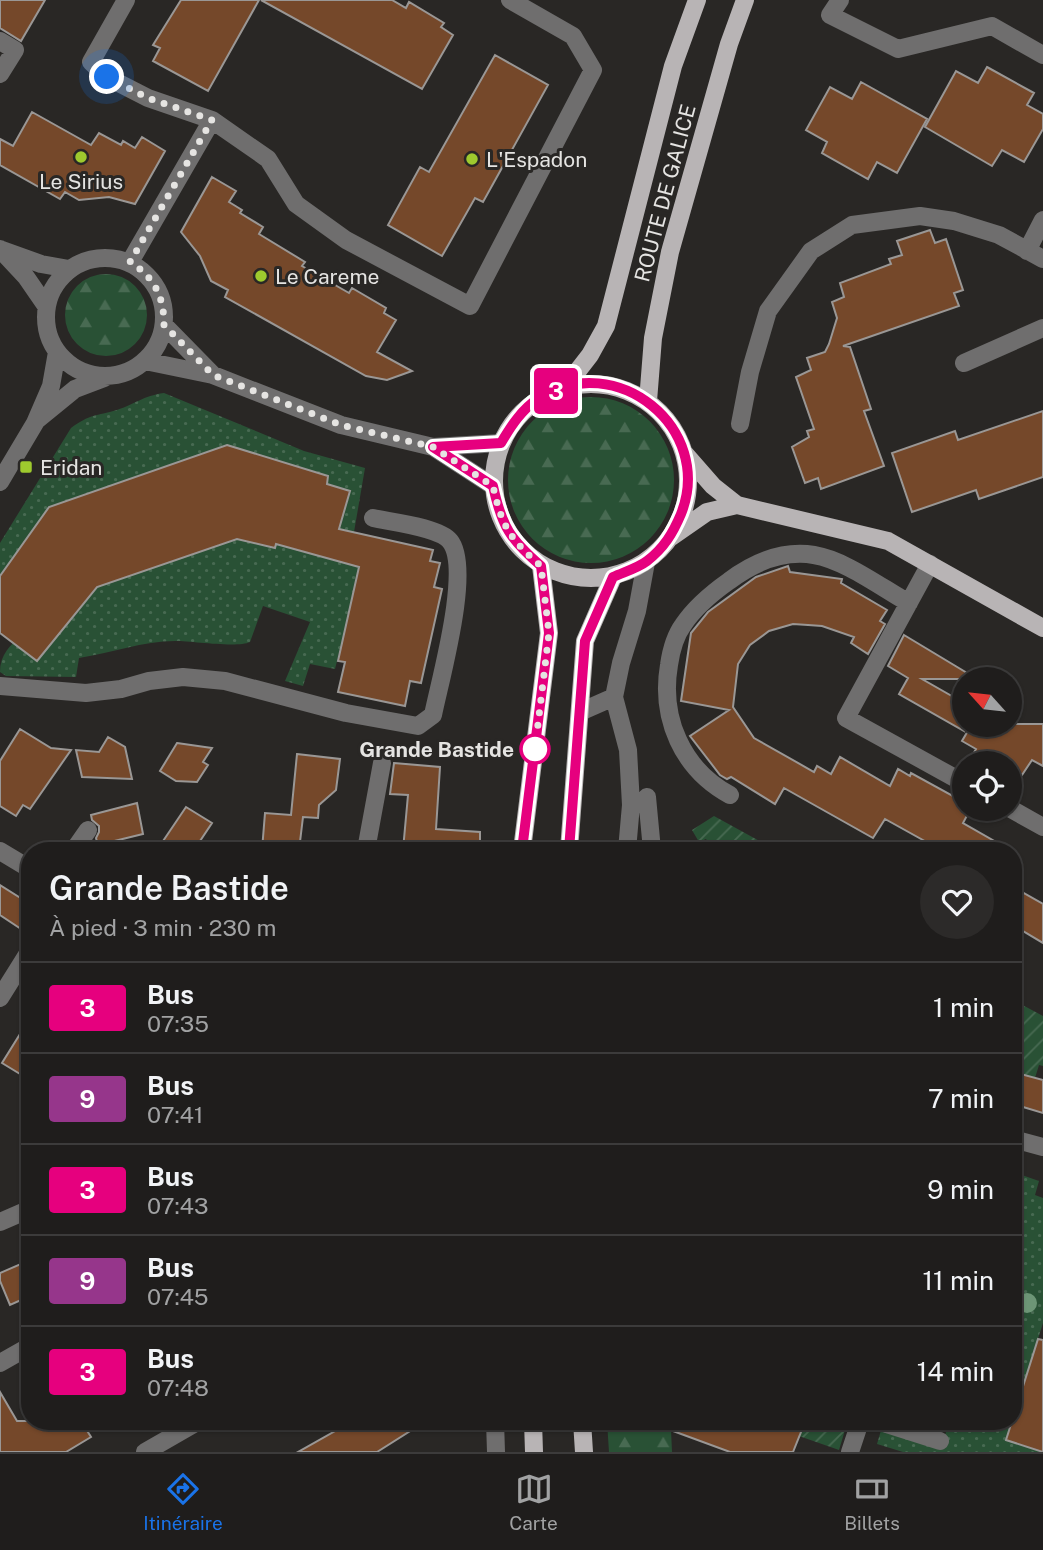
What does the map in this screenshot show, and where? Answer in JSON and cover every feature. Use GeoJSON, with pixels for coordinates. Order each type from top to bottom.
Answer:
{"type":"FeatureCollection","features":[{"type":"Feature","properties":{"kind":"main road","name":"ROUTE DE GALICE"},"geometry":{"type":"LineString","coordinates":[[566,386],[590,355],[606,326],[674,65],[697,0]]}},
{"type":"Feature","properties":{"kind":"main road","name":"ROUTE DE GALICE"},"geometry":{"type":"LineString","coordinates":[[648,401],[653,338],[670,252],[729,44],[745,0]]}},
{"type":"Feature","properties":{"kind":"main road"},"geometry":{"type":"LineString","coordinates":[[737,505],[707,512],[671,537],[646,562],[613,577],[589,579],[564,575],[541,566],[517,545],[500,518],[493,486],[501,443],[516,418],[538,398],[566,386],[594,383],[623,388],[648,401],[671,424],[685,454],[713,486],[737,505],[888,541],[1043,628]]}},
{"type":"Feature","properties":{"kind":"main road"},"geometry":{"type":"LineString","coordinates":[[671,537],[687,497],[685,454]]}},
{"type":"Feature","properties":{"kind":"main road"},"geometry":{"type":"LineString","coordinates":[[523,842],[549,633],[541,566]]}},
{"type":"Feature","properties":{"kind":"main road"},"geometry":{"type":"LineString","coordinates":[[570,842],[585,641],[613,577]]}},
{"type":"Feature","properties":{"kind":"main road"},"geometry":{"type":"LineString","coordinates":[[533,1430],[534,1452]]}},
{"type":"Feature","properties":{"kind":"main road"},"geometry":{"type":"LineString","coordinates":[[583,1430],[584,1452]]}},
{"type":"Feature","properties":{"kind":"street"},"geometry":{"type":"LineString","coordinates":[[126,0],[91,62],[107,77],[148,98],[212,120],[268,159],[296,204],[346,240],[470,306],[593,70],[573,36],[510,0]]}},
{"type":"Feature","properties":{"kind":"street"},"geometry":{"type":"LineString","coordinates":[[840,0],[830,15],[898,49],[992,26],[1043,55]]}},
{"type":"Feature","properties":{"kind":"street"},"geometry":{"type":"LineString","coordinates":[[0,41],[15,50],[0,74]]}},
{"type":"Feature","properties":{"kind":"street"},"geometry":{"type":"LineString","coordinates":[[130,262],[212,120]]}},
{"type":"Feature","properties":{"kind":"street"},"geometry":{"type":"LineString","coordinates":[[740,424],[750,372],[768,311],[811,251],[852,225],[920,216],[954,221],[999,235],[1035,255],[1043,220]]}},
{"type":"Feature","properties":{"kind":"street"},"geometry":{"type":"LineString","coordinates":[[0,249],[41,264],[69,269]]}},
{"type":"Feature","properties":{"kind":"street"},"geometry":{"type":"LineString","coordinates":[[0,249],[26,277],[46,306]]}},
{"type":"Feature","properties":{"kind":"street"},"geometry":{"type":"LineString","coordinates":[[34,423],[75,389],[109,376],[129,372],[145,361],[158,345],[164,325],[164,309],[153,281],[143,270],[130,262],[109,257],[88,259],[69,269],[54,285],[46,306],[47,330],[57,352],[71,366],[89,374],[109,376]]}},
{"type":"Feature","properties":{"kind":"street"},"geometry":{"type":"LineString","coordinates":[[164,325],[213,375]]}},
{"type":"Feature","properties":{"kind":"street"},"geometry":{"type":"LineString","coordinates":[[964,363],[1043,328]]}},
{"type":"Feature","properties":{"kind":"street"},"geometry":{"type":"LineString","coordinates":[[0,482],[34,423],[51,386],[57,352]]}},
{"type":"Feature","properties":{"kind":"street"},"geometry":{"type":"LineString","coordinates":[[145,361],[213,375],[341,425],[433,447],[501,443]]}},
{"type":"Feature","properties":{"kind":"street"},"geometry":{"type":"LineString","coordinates":[[433,447],[493,486]]}},
{"type":"Feature","properties":{"kind":"street"},"geometry":{"type":"LineString","coordinates":[[0,685],[86,694],[183,677],[225,681],[346,713],[418,726],[433,715],[456,610],[457,553],[449,539],[436,532],[373,518]]}},
{"type":"Feature","properties":{"kind":"street"},"geometry":{"type":"LineString","coordinates":[[730,795],[716,787],[694,767],[675,737],[667,707],[666,680],[671,651],[682,625],[705,599],[739,573],[765,560],[791,554],[815,555],[840,564],[909,603]]}},
{"type":"Feature","properties":{"kind":"street"},"geometry":{"type":"LineString","coordinates":[[627,842],[631,805],[628,750],[614,697],[637,611],[646,562]]}},
{"type":"Feature","properties":{"kind":"street"},"geometry":{"type":"LineString","coordinates":[[930,564],[846,718],[952,776]]}},
{"type":"Feature","properties":{"kind":"street"},"geometry":{"type":"LineString","coordinates":[[580,712],[614,697]]}},
{"type":"Feature","properties":{"kind":"street"},"geometry":{"type":"LineString","coordinates":[[367,842],[382,763]]}},
{"type":"Feature","properties":{"kind":"street"},"geometry":{"type":"LineString","coordinates":[[647,797],[651,842]]}},
{"type":"Feature","properties":{"kind":"street"},"geometry":{"type":"LineString","coordinates":[[1022,815],[1043,827]]}},
{"type":"Feature","properties":{"kind":"street"},"geometry":{"type":"LineString","coordinates":[[80,842],[88,830]]}},
{"type":"Feature","properties":{"kind":"street"},"geometry":{"type":"LineString","coordinates":[[0,851],[21,864]]}},
{"type":"Feature","properties":{"kind":"street"},"geometry":{"type":"LineString","coordinates":[[0,998],[21,964]]}},
{"type":"Feature","properties":{"kind":"street"},"geometry":{"type":"LineString","coordinates":[[1022,1141],[1043,1147]]}},
{"type":"Feature","properties":{"kind":"street"},"geometry":{"type":"LineString","coordinates":[[0,1222],[21,1213]]}},
{"type":"Feature","properties":{"kind":"street"},"geometry":{"type":"LineString","coordinates":[[0,1363],[21,1351]]}},
{"type":"Feature","properties":{"kind":"street"},"geometry":{"type":"LineString","coordinates":[[145,1452],[183,1430]]}},
{"type":"Feature","properties":{"kind":"street"},"geometry":{"type":"LineString","coordinates":[[495,1430],[496,1452]]}},
{"type":"Feature","properties":{"kind":"street"},"geometry":{"type":"LineString","coordinates":[[849,1452],[857,1430]]}},
{"type":"Feature","properties":{"kind":"street"},"geometry":{"type":"LineString","coordinates":[[905,1430],[940,1441]]}},
{"type":"Feature","properties":{"kind":"green space"},"geometry":{"type":"Polygon","coordinates":[[[106,274],[122,277],[135,286],[144,299],[147,315],[144,331],[135,344],[122,353],[106,356],[90,353],[77,344],[68,331],[65,315],[68,299],[77,286],[90,277],[106,274]]]}},
{"type":"Feature","properties":{"kind":"green space"},"geometry":{"type":"Polygon","coordinates":[[[164,393],[304,451],[365,468],[354,532],[377,537],[375,548],[357,575],[351,600],[358,601],[343,637],[335,669],[310,664],[303,686],[285,681],[310,622],[263,606],[250,642],[244,644],[175,641],[139,645],[79,658],[76,677],[6,676],[0,672],[2,660],[14,642],[67,613],[74,617],[97,587],[237,539],[274,548],[278,540],[330,559],[350,491],[327,484],[328,476],[227,445],[49,507],[0,576],[0,543],[71,428],[88,418],[164,393]]]}},
{"type":"Feature","properties":{"kind":"green space"},"geometry":{"type":"Polygon","coordinates":[[[591,397],[623,403],[650,421],[668,448],[674,480],[668,512],[650,539],[623,557],[591,563],[559,557],[532,539],[514,512],[508,480],[514,448],[532,421],[559,403],[591,397]]]}},
{"type":"Feature","properties":{"kind":"green space"},"geometry":{"type":"Polygon","coordinates":[[[714,816],[761,842],[708,842],[706,839],[699,842],[692,830],[714,816]]]}},
{"type":"Feature","properties":{"kind":"green space"},"geometry":{"type":"Polygon","coordinates":[[[1022,1005],[1043,1016],[1043,1066],[1039,1065],[1035,1078],[1022,1074],[1022,1005]]]}},
{"type":"Feature","properties":{"kind":"green space"},"geometry":{"type":"Polygon","coordinates":[[[1022,1175],[1039,1181],[1035,1195],[1043,1198],[1043,1323],[1022,1389],[1022,1175]]]}},
{"type":"Feature","properties":{"kind":"green space"},"geometry":{"type":"Polygon","coordinates":[[[608,1430],[671,1430],[672,1452],[609,1452],[608,1430]]]}},
{"type":"Feature","properties":{"kind":"green space"},"geometry":{"type":"Polygon","coordinates":[[[801,1430],[845,1430],[839,1450],[799,1436],[801,1430]]]}},
{"type":"Feature","properties":{"kind":"green space"},"geometry":{"type":"Polygon","coordinates":[[[881,1430],[891,1430],[941,1447],[947,1430],[1009,1430],[1006,1440],[1043,1452],[903,1452],[877,1444],[881,1430]]]}},
{"type":"Feature","properties":{"kind":"building"},"geometry":{"type":"Polygon","coordinates":[[[0,0],[45,0],[21,41],[0,28],[0,0]]]}},
{"type":"Feature","properties":{"kind":"building"},"geometry":{"type":"Polygon","coordinates":[[[181,0],[259,0],[208,91],[153,61],[160,48],[153,45],[181,0]]]}},
{"type":"Feature","properties":{"kind":"building"},"geometry":{"type":"Polygon","coordinates":[[[261,0],[392,0],[406,8],[409,2],[444,23],[441,27],[453,35],[422,89],[261,0]]]}},
{"type":"Feature","properties":{"kind":"building","name":"L'Espadon"},"geometry":{"type":"Polygon","coordinates":[[[495,55],[548,85],[483,202],[475,198],[442,256],[388,225],[420,167],[429,172],[495,55]]]}},
{"type":"Feature","properties":{"kind":"building"},"geometry":{"type":"Polygon","coordinates":[[[987,67],[1034,93],[1027,105],[1043,114],[1043,129],[1024,162],[1002,150],[992,166],[925,127],[956,71],[978,83],[987,67]]]}},
{"type":"Feature","properties":{"kind":"building"},"geometry":{"type":"Polygon","coordinates":[[[861,82],[927,119],[897,173],[877,162],[868,179],[822,153],[827,142],[806,130],[830,87],[852,99],[861,82]]]}},
{"type":"Feature","properties":{"kind":"building","name":"Le Sirius"},"geometry":{"type":"Polygon","coordinates":[[[32,112],[91,145],[99,133],[121,145],[123,141],[135,148],[142,137],[165,151],[135,204],[109,197],[79,200],[65,192],[60,199],[0,165],[0,139],[13,146],[32,112]]]}},
{"type":"Feature","properties":{"kind":"building","name":"Le Careme"},"geometry":{"type":"Polygon","coordinates":[[[212,177],[236,191],[229,202],[242,210],[240,213],[263,227],[259,234],[305,262],[302,266],[349,293],[352,288],[386,308],[384,313],[396,320],[377,352],[412,371],[387,380],[366,376],[225,297],[228,290],[211,281],[200,256],[181,232],[212,177]]]}},
{"type":"Feature","properties":{"kind":"building"},"geometry":{"type":"Polygon","coordinates":[[[930,230],[935,243],[946,239],[963,290],[954,293],[959,306],[843,346],[850,347],[871,409],[864,411],[884,466],[821,489],[818,478],[805,483],[792,447],[809,437],[807,431],[814,429],[796,377],[811,370],[807,358],[825,352],[829,344],[837,318],[832,302],[844,297],[840,283],[891,264],[889,259],[902,255],[897,241],[930,230]]]}},
{"type":"Feature","properties":{"kind":"building"},"geometry":{"type":"Polygon","coordinates":[[[1043,411],[1043,477],[979,499],[976,490],[912,512],[892,453],[955,431],[958,440],[1043,411]]]}},
{"type":"Feature","properties":{"kind":"building"},"geometry":{"type":"Polygon","coordinates":[[[227,445],[328,476],[327,484],[350,491],[339,529],[433,550],[430,561],[440,563],[434,587],[442,589],[421,683],[410,681],[405,706],[338,692],[345,662],[338,661],[359,567],[276,544],[275,548],[237,539],[97,587],[37,661],[0,633],[0,576],[49,507],[227,445]]]}},
{"type":"Feature","properties":{"kind":"building"},"geometry":{"type":"Polygon","coordinates":[[[788,566],[790,572],[842,579],[841,583],[887,610],[880,621],[885,624],[868,654],[851,643],[854,637],[822,626],[793,624],[769,631],[750,645],[738,664],[733,707],[754,738],[814,772],[817,766],[831,774],[840,757],[890,786],[898,769],[910,776],[911,773],[952,795],[952,821],[964,821],[963,823],[996,842],[927,842],[885,819],[873,838],[784,788],[775,804],[731,777],[727,779],[720,775],[690,736],[729,710],[681,701],[691,633],[708,612],[756,577],[788,566]]]}},
{"type":"Feature","properties":{"kind":"building"},"geometry":{"type":"Polygon","coordinates":[[[904,635],[957,667],[952,667],[952,679],[922,679],[952,696],[952,724],[899,694],[908,678],[888,666],[904,635]]]}},
{"type":"Feature","properties":{"kind":"building"},"geometry":{"type":"Polygon","coordinates":[[[1022,724],[1043,724],[1043,766],[1032,760],[1022,775],[1022,751],[975,751],[976,749],[962,741],[964,737],[1022,737],[1022,724]]]}},
{"type":"Feature","properties":{"kind":"building"},"geometry":{"type":"Polygon","coordinates":[[[20,729],[51,748],[71,750],[30,809],[23,805],[16,816],[0,806],[0,761],[20,729]]]}},
{"type":"Feature","properties":{"kind":"building"},"geometry":{"type":"Polygon","coordinates":[[[108,737],[125,747],[132,779],[82,777],[76,750],[99,752],[108,737]]]}},
{"type":"Feature","properties":{"kind":"building"},"geometry":{"type":"Polygon","coordinates":[[[177,743],[212,748],[203,762],[208,765],[197,782],[176,781],[160,771],[177,743]]]}},
{"type":"Feature","properties":{"kind":"building"},"geometry":{"type":"Polygon","coordinates":[[[297,754],[340,759],[336,790],[319,805],[318,818],[303,817],[300,842],[263,842],[265,813],[291,815],[297,754]]]}},
{"type":"Feature","properties":{"kind":"building"},"geometry":{"type":"Polygon","coordinates":[[[394,763],[440,767],[436,829],[480,832],[480,842],[404,842],[408,795],[390,794],[394,763]]]}},
{"type":"Feature","properties":{"kind":"building"},"geometry":{"type":"Polygon","coordinates":[[[137,803],[143,834],[110,842],[97,842],[99,826],[92,820],[91,815],[137,803]]]}},
{"type":"Feature","properties":{"kind":"building"},"geometry":{"type":"Polygon","coordinates":[[[186,807],[212,823],[199,842],[162,842],[186,807]]]}},
{"type":"Feature","properties":{"kind":"building"},"geometry":{"type":"Polygon","coordinates":[[[0,885],[21,898],[21,929],[0,915],[0,885]]]}},
{"type":"Feature","properties":{"kind":"building"},"geometry":{"type":"Polygon","coordinates":[[[1022,892],[1043,904],[1043,943],[1022,930],[1022,892]]]}},
{"type":"Feature","properties":{"kind":"building"},"geometry":{"type":"Polygon","coordinates":[[[21,1032],[21,1075],[2,1063],[21,1032]]]}},
{"type":"Feature","properties":{"kind":"building"},"geometry":{"type":"Polygon","coordinates":[[[1022,1074],[1043,1080],[1043,1113],[1022,1107],[1022,1074]]]}},
{"type":"Feature","properties":{"kind":"building"},"geometry":{"type":"Polygon","coordinates":[[[21,1264],[21,1300],[10,1305],[0,1281],[0,1273],[21,1264]]]}},
{"type":"Feature","properties":{"kind":"building"},"geometry":{"type":"Polygon","coordinates":[[[1038,1339],[1043,1340],[1043,1452],[1006,1440],[1009,1430],[1022,1430],[1022,1390],[1038,1339]]]}},
{"type":"Feature","properties":{"kind":"building"},"geometry":{"type":"Polygon","coordinates":[[[0,1392],[17,1421],[21,1421],[21,1430],[87,1430],[91,1437],[66,1452],[0,1452],[0,1392]]]}},
{"type":"Feature","properties":{"kind":"building"},"geometry":{"type":"Polygon","coordinates":[[[337,1430],[412,1430],[377,1452],[298,1452],[337,1430]]]}},
{"type":"Feature","properties":{"kind":"building"},"geometry":{"type":"Polygon","coordinates":[[[670,1430],[802,1430],[793,1452],[730,1452],[670,1430]]]}},
{"type":"Feature","properties":{"kind":"bus line","name":"3"},"geometry":{"type":"LineString","coordinates":[[523,842],[549,633],[541,566],[517,545],[500,518],[493,486],[433,447],[501,443],[516,418],[538,398],[566,386],[594,383],[623,388],[648,401],[671,424],[685,454],[687,497],[671,537],[646,562],[613,577],[585,641],[570,842]]}},
{"type":"Feature","properties":{"kind":"place","name":"Le Sirius"},"geometry":{"type":"Point","coordinates":[81,157]}},
{"type":"Feature","properties":{"kind":"place","name":"L'Espadon"},"geometry":{"type":"Point","coordinates":[472,159]}},
{"type":"Feature","properties":{"kind":"place","name":"Le Careme"},"geometry":{"type":"Point","coordinates":[261,276]}},
{"type":"Feature","properties":{"kind":"place","name":"Eridan"},"geometry":{"type":"Point","coordinates":[26,467]}},
{"type":"Feature","properties":{"kind":"place","name":"Grande Bastide"},"geometry":{"type":"Point","coordinates":[535,749]}},
{"type":"Feature","properties":{"kind":"route"},"geometry":{"type":"LineString","coordinates":[[107,77],[148,98],[212,120],[130,262],[143,270],[153,281],[164,309],[164,325],[213,375],[341,425],[433,447],[493,486],[500,518],[517,545],[541,566],[549,633],[535,749]]}}]}
